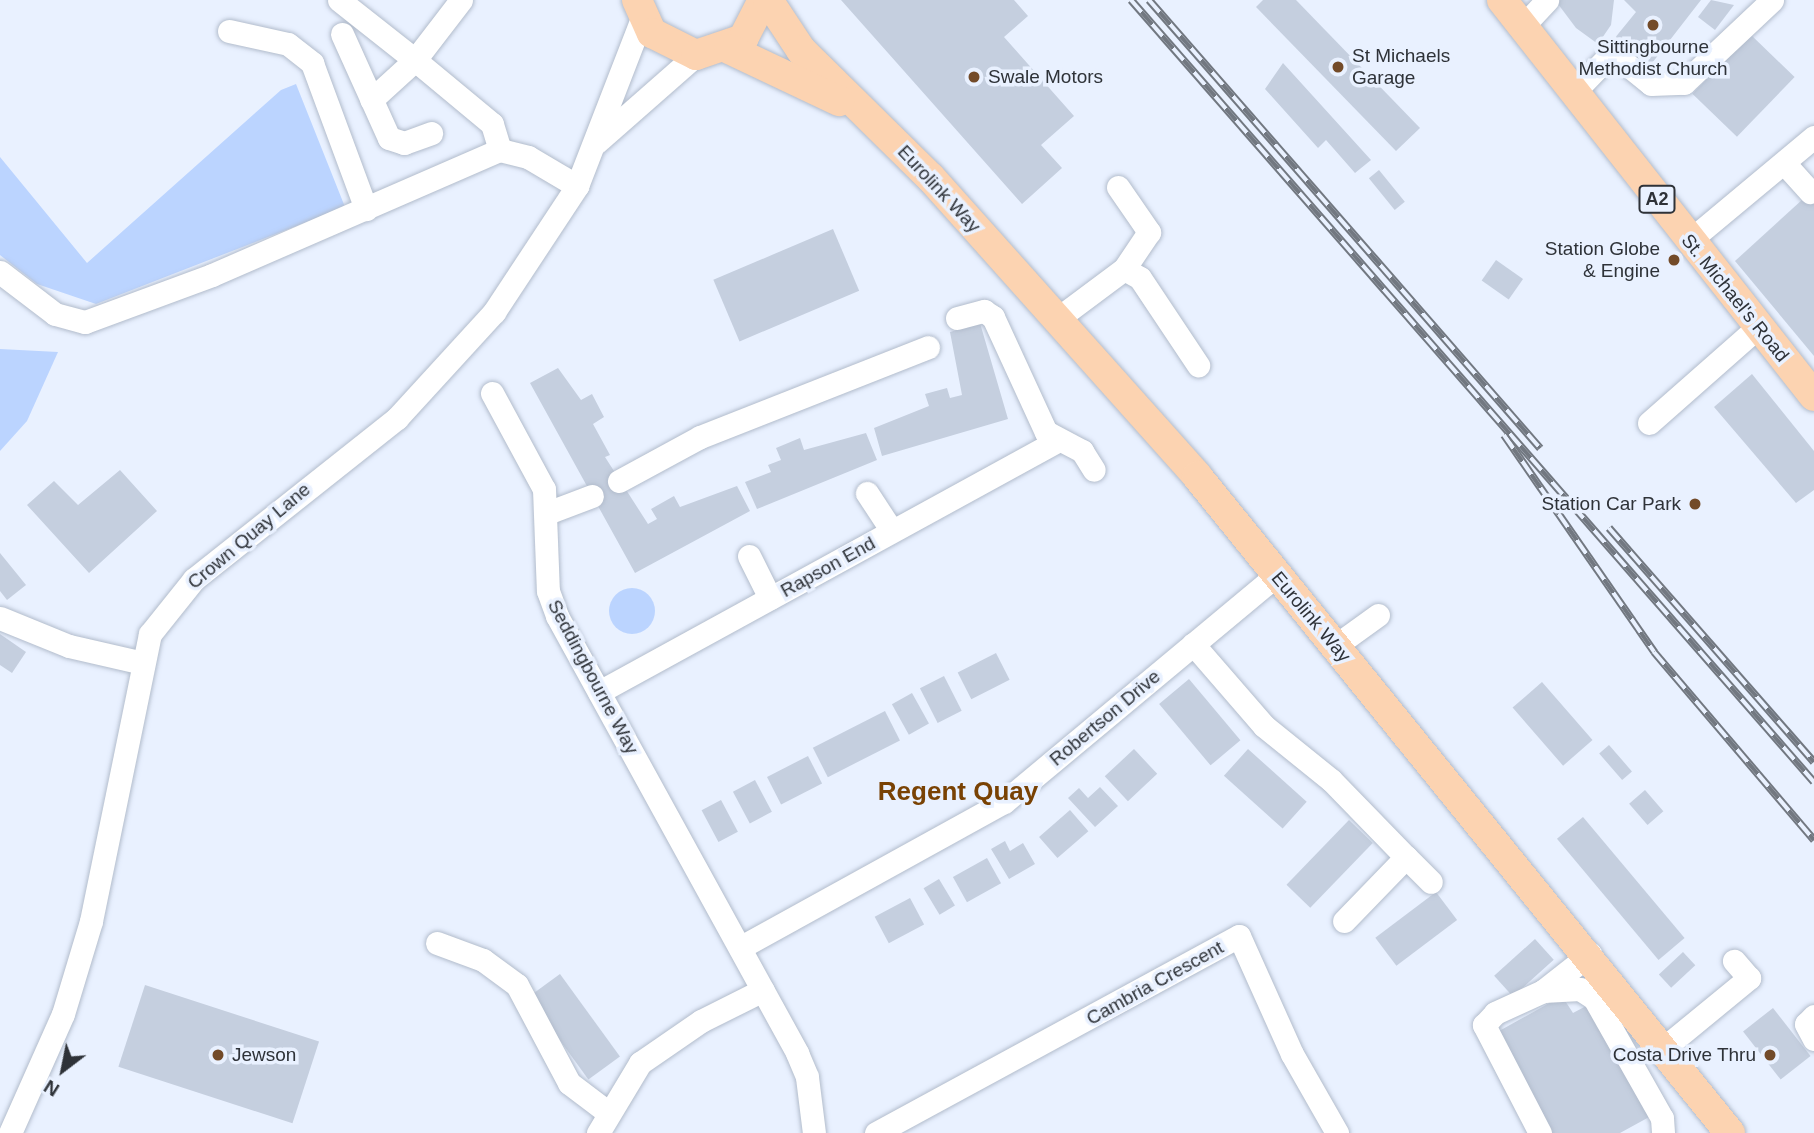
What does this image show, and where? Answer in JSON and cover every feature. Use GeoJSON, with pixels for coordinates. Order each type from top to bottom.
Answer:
{"type":"FeatureCollection","features":[{"type":"Feature","properties":{"kind":"main road"},"geometry":{"type":"LineString","coordinates":[[638,5],[664,44],[696,55],[729,49],[754,26],[766,0]]}},
{"type":"Feature","properties":{"kind":"main road","name":"Eurolink Way"},"geometry":{"type":"LineString","coordinates":[[766,0],[801,50],[872,118],[1057,319],[1276,576],[1590,954],[1730,1133]]}},
{"type":"Feature","properties":{"kind":"main road","name":"St. Michael's Road"},"geometry":{"type":"LineString","coordinates":[[1502,0],[1689,241],[1814,396]]}},
{"type":"Feature","properties":{"kind":"main road","name":"Eurolink Way"},"geometry":{"type":"LineString","coordinates":[[729,49],[872,118]]}},
{"type":"Feature","properties":{"kind":"street"},"geometry":{"type":"LineString","coordinates":[[339,0],[492,124],[500,150]]}},
{"type":"Feature","properties":{"kind":"street"},"geometry":{"type":"LineString","coordinates":[[371,100],[415,60],[461,0]]}},
{"type":"Feature","properties":{"kind":"street"},"geometry":{"type":"LineString","coordinates":[[1522,27],[1546,0]]}},
{"type":"Feature","properties":{"kind":"street"},"geometry":{"type":"LineString","coordinates":[[1574,92],[1607,58],[1619,58],[1651,84],[1684,83],[1772,0]]}},
{"type":"Feature","properties":{"kind":"street","name":"Crown Quay Lane"},"geometry":{"type":"LineString","coordinates":[[10,1133],[63,1014],[91,921],[150,634],[194,579],[397,418],[458,356],[577,186],[598,141],[638,5]]}},
{"type":"Feature","properties":{"kind":"street"},"geometry":{"type":"LineString","coordinates":[[229,31],[288,44],[312,63],[366,209]]}},
{"type":"Feature","properties":{"kind":"street"},"geometry":{"type":"LineString","coordinates":[[342,34],[371,100],[397,144],[431,133]]}},
{"type":"Feature","properties":{"kind":"street","name":"Crown Quay Lane"},"geometry":{"type":"LineString","coordinates":[[598,141],[696,55]]}},
{"type":"Feature","properties":{"kind":"street"},"geometry":{"type":"LineString","coordinates":[[1689,241],[1785,164],[1814,137]]}},
{"type":"Feature","properties":{"kind":"street"},"geometry":{"type":"LineString","coordinates":[[0,272],[55,314],[85,323],[366,209],[500,150],[528,157],[577,186]]}},
{"type":"Feature","properties":{"kind":"street"},"geometry":{"type":"LineString","coordinates":[[1785,164],[1810,192]]}},
{"type":"Feature","properties":{"kind":"street"},"geometry":{"type":"LineString","coordinates":[[1057,319],[1124,269],[1149,232],[1118,187]]}},
{"type":"Feature","properties":{"kind":"street"},"geometry":{"type":"LineString","coordinates":[[1124,269],[1140,278],[1198,365]]}},
{"type":"Feature","properties":{"kind":"street"},"geometry":{"type":"LineString","coordinates":[[957,318],[984,311],[993,317],[1022,391],[1057,441],[1082,451],[1094,470]]}},
{"type":"Feature","properties":{"kind":"street"},"geometry":{"type":"LineString","coordinates":[[1649,423],[1758,327]]}},
{"type":"Feature","properties":{"kind":"street"},"geometry":{"type":"LineString","coordinates":[[619,481],[700,437],[928,347]]}},
{"type":"Feature","properties":{"kind":"street","name":"Seddingbourne Way"},"geometry":{"type":"LineString","coordinates":[[492,393],[534,466],[547,513],[548,592],[599,692],[741,947]]}},
{"type":"Feature","properties":{"kind":"street","name":"Rapson End"},"geometry":{"type":"LineString","coordinates":[[599,692],[1057,441]]}},
{"type":"Feature","properties":{"kind":"street"},"geometry":{"type":"LineString","coordinates":[[867,493],[892,531]]}},
{"type":"Feature","properties":{"kind":"street"},"geometry":{"type":"LineString","coordinates":[[547,513],[592,496]]}},
{"type":"Feature","properties":{"kind":"street"},"geometry":{"type":"LineString","coordinates":[[749,556],[771,598]]}},
{"type":"Feature","properties":{"kind":"street","name":"Robertson Drive"},"geometry":{"type":"LineString","coordinates":[[741,947],[1004,802],[1276,576]]}},
{"type":"Feature","properties":{"kind":"street"},"geometry":{"type":"LineString","coordinates":[[1335,646],[1378,615]]}},
{"type":"Feature","properties":{"kind":"street"},"geometry":{"type":"LineString","coordinates":[[0,618],[69,646],[143,663]]}},
{"type":"Feature","properties":{"kind":"street"},"geometry":{"type":"LineString","coordinates":[[1193,644],[1264,726],[1331,780],[1431,882]]}},
{"type":"Feature","properties":{"kind":"street"},"geometry":{"type":"LineString","coordinates":[[1344,921],[1406,857]]}},
{"type":"Feature","properties":{"kind":"street","name":"Cambria Crescent"},"geometry":{"type":"LineString","coordinates":[[876,1133],[1239,936],[1292,1054],[1337,1133]]}},
{"type":"Feature","properties":{"kind":"street"},"geometry":{"type":"LineString","coordinates":[[437,943],[483,960],[517,985],[569,1083],[606,1111]]}},
{"type":"Feature","properties":{"kind":"street"},"geometry":{"type":"LineString","coordinates":[[741,947],[807,1077],[814,1133]]}},
{"type":"Feature","properties":{"kind":"street"},"geometry":{"type":"LineString","coordinates":[[1540,1133],[1482,1031],[1495,1013],[1543,991],[1590,954]]}},
{"type":"Feature","properties":{"kind":"street"},"geometry":{"type":"LineString","coordinates":[[1665,1047],[1749,978],[1734,961]]}},
{"type":"Feature","properties":{"kind":"street"},"geometry":{"type":"LineString","coordinates":[[1543,991],[1580,989],[1594,998],[1662,1118],[1663,1133]]}},
{"type":"Feature","properties":{"kind":"street"},"geometry":{"type":"LineString","coordinates":[[598,1133],[606,1111],[640,1063],[667,1041],[763,990]]}},
{"type":"Feature","properties":{"kind":"street"},"geometry":{"type":"LineString","coordinates":[[1814,1016],[1806,1024],[1814,1039]]}},
{"type":"Feature","properties":{"kind":"shaded area"},"geometry":{"type":"Polygon","coordinates":[[[296,84],[345,207],[96,304],[37,284],[0,255],[0,157],[87,263],[281,90],[296,84]]]}},
{"type":"Feature","properties":{"kind":"shaded area"},"geometry":{"type":"Polygon","coordinates":[[[0,349],[58,352],[27,421],[0,451],[0,349]]]}},
{"type":"Feature","properties":{"kind":"shaded area"},"geometry":{"type":"Polygon","coordinates":[[[632,588],[648,595],[655,611],[648,627],[632,634],[616,627],[609,611],[616,595],[632,588]]]}},
{"type":"Feature","properties":{"kind":"building","name":"Swale Motors"},"geometry":{"type":"Polygon","coordinates":[[[841,0],[1014,0],[1028,16],[1004,37],[1074,116],[1041,145],[1062,168],[1022,204],[841,0]]]}},
{"type":"Feature","properties":{"kind":"building","name":"St Michaels Garage"},"geometry":{"type":"Polygon","coordinates":[[[1263,0],[1296,0],[1420,128],[1396,151],[1256,7],[1263,0]]]}},
{"type":"Feature","properties":{"kind":"building"},"geometry":{"type":"Polygon","coordinates":[[[1555,0],[1614,0],[1611,25],[1598,44],[1576,28],[1555,0]]]}},
{"type":"Feature","properties":{"kind":"building","name":"Sittingbourne Methodist Church"},"geometry":{"type":"Polygon","coordinates":[[[1624,0],[1701,0],[1649,67],[1614,39],[1636,12],[1624,0]]]}},
{"type":"Feature","properties":{"kind":"building"},"geometry":{"type":"Polygon","coordinates":[[[1711,0],[1734,5],[1715,30],[1698,17],[1711,0]]]}},
{"type":"Feature","properties":{"kind":"building"},"geometry":{"type":"Polygon","coordinates":[[[1750,34],[1795,77],[1737,137],[1692,94],[1750,34]]]}},
{"type":"Feature","properties":{"kind":"building"},"geometry":{"type":"Polygon","coordinates":[[[1283,63],[1371,160],[1355,173],[1326,140],[1318,148],[1265,89],[1283,63]]]}},
{"type":"Feature","properties":{"kind":"building"},"geometry":{"type":"Polygon","coordinates":[[[1379,170],[1405,202],[1395,210],[1369,178],[1379,170]]]}},
{"type":"Feature","properties":{"kind":"building"},"geometry":{"type":"Polygon","coordinates":[[[1814,189],[1814,356],[1735,261],[1814,189]]]}},
{"type":"Feature","properties":{"kind":"building"},"geometry":{"type":"Polygon","coordinates":[[[833,229],[859,291],[740,341],[713,280],[833,229]]]}},
{"type":"Feature","properties":{"kind":"building"},"geometry":{"type":"Polygon","coordinates":[[[1496,260],[1523,279],[1509,299],[1482,280],[1496,260]]]}},
{"type":"Feature","properties":{"kind":"building"},"geometry":{"type":"Polygon","coordinates":[[[980,323],[1008,419],[882,456],[874,428],[929,406],[925,394],[947,388],[950,398],[962,395],[950,332],[980,323]]]}},
{"type":"Feature","properties":{"kind":"building"},"geometry":{"type":"Polygon","coordinates":[[[558,368],[581,400],[592,394],[604,417],[593,424],[610,455],[605,457],[648,524],[657,519],[651,509],[674,496],[680,507],[737,486],[750,511],[635,573],[530,383],[558,368]]]}},
{"type":"Feature","properties":{"kind":"building"},"geometry":{"type":"Polygon","coordinates":[[[1752,374],[1814,451],[1814,490],[1796,503],[1714,407],[1752,374]]]}},
{"type":"Feature","properties":{"kind":"building"},"geometry":{"type":"Polygon","coordinates":[[[866,433],[877,460],[757,509],[745,482],[771,472],[768,465],[781,460],[776,448],[800,438],[804,450],[866,433]]]}},
{"type":"Feature","properties":{"kind":"building"},"geometry":{"type":"Polygon","coordinates":[[[120,470],[157,511],[89,573],[27,505],[54,481],[78,505],[120,470]]]}},
{"type":"Feature","properties":{"kind":"building"},"geometry":{"type":"Polygon","coordinates":[[[0,553],[26,585],[7,600],[0,591],[0,553]]]}},
{"type":"Feature","properties":{"kind":"building"},"geometry":{"type":"Polygon","coordinates":[[[0,634],[26,652],[12,673],[0,665],[0,634]]]}},
{"type":"Feature","properties":{"kind":"building"},"geometry":{"type":"Polygon","coordinates":[[[996,653],[1010,680],[971,699],[958,673],[996,653]]]}},
{"type":"Feature","properties":{"kind":"building"},"geometry":{"type":"Polygon","coordinates":[[[944,676],[962,711],[938,723],[920,688],[944,676]]]}},
{"type":"Feature","properties":{"kind":"building"},"geometry":{"type":"Polygon","coordinates":[[[1189,679],[1240,740],[1211,765],[1159,704],[1189,679]]]}},
{"type":"Feature","properties":{"kind":"building"},"geometry":{"type":"Polygon","coordinates":[[[1542,682],[1593,740],[1563,766],[1513,708],[1542,682]]]}},
{"type":"Feature","properties":{"kind":"building"},"geometry":{"type":"Polygon","coordinates":[[[912,693],[929,724],[909,735],[892,704],[912,693]]]}},
{"type":"Feature","properties":{"kind":"building"},"geometry":{"type":"Polygon","coordinates":[[[885,711],[900,740],[828,777],[813,748],[885,711]]]}},
{"type":"Feature","properties":{"kind":"building"},"geometry":{"type":"Polygon","coordinates":[[[1609,745],[1632,771],[1622,780],[1599,754],[1609,745]]]}},
{"type":"Feature","properties":{"kind":"building"},"geometry":{"type":"Polygon","coordinates":[[[1134,749],[1157,774],[1128,801],[1105,776],[1134,749]]]}},
{"type":"Feature","properties":{"kind":"building"},"geometry":{"type":"Polygon","coordinates":[[[1248,749],[1307,802],[1283,829],[1224,776],[1248,749]]]}},
{"type":"Feature","properties":{"kind":"building"},"geometry":{"type":"Polygon","coordinates":[[[808,756],[822,784],[781,805],[767,777],[808,756]]]}},
{"type":"Feature","properties":{"kind":"building"},"geometry":{"type":"Polygon","coordinates":[[[755,780],[772,812],[750,824],[733,792],[755,780]]]}},
{"type":"Feature","properties":{"kind":"building"},"geometry":{"type":"Polygon","coordinates":[[[1100,787],[1118,806],[1095,827],[1068,798],[1079,788],[1088,798],[1100,787]]]}},
{"type":"Feature","properties":{"kind":"building"},"geometry":{"type":"Polygon","coordinates":[[[1645,790],[1663,811],[1648,825],[1629,804],[1645,790]]]}},
{"type":"Feature","properties":{"kind":"building"},"geometry":{"type":"Polygon","coordinates":[[[721,800],[738,832],[718,842],[702,810],[721,800]]]}},
{"type":"Feature","properties":{"kind":"building"},"geometry":{"type":"Polygon","coordinates":[[[1070,810],[1088,831],[1057,858],[1039,837],[1070,810]]]}},
{"type":"Feature","properties":{"kind":"building"},"geometry":{"type":"Polygon","coordinates":[[[1583,817],[1685,938],[1659,960],[1557,839],[1583,817]]]}},
{"type":"Feature","properties":{"kind":"building"},"geometry":{"type":"Polygon","coordinates":[[[1349,820],[1373,843],[1310,908],[1286,885],[1349,820]]]}},
{"type":"Feature","properties":{"kind":"building"},"geometry":{"type":"Polygon","coordinates":[[[1005,841],[1010,851],[1023,843],[1035,864],[1009,879],[991,849],[1005,841]]]}},
{"type":"Feature","properties":{"kind":"building"},"geometry":{"type":"Polygon","coordinates":[[[987,858],[1001,883],[967,902],[953,877],[987,858]]]}},
{"type":"Feature","properties":{"kind":"building"},"geometry":{"type":"Polygon","coordinates":[[[939,879],[955,906],[940,915],[924,888],[939,879]]]}},
{"type":"Feature","properties":{"kind":"building"},"geometry":{"type":"Polygon","coordinates":[[[1436,892],[1457,920],[1396,966],[1375,938],[1436,892]]]}},
{"type":"Feature","properties":{"kind":"building"},"geometry":{"type":"Polygon","coordinates":[[[910,898],[924,924],[889,943],[875,917],[910,898]]]}},
{"type":"Feature","properties":{"kind":"building"},"geometry":{"type":"Polygon","coordinates":[[[1535,939],[1554,960],[1513,997],[1494,976],[1535,939]]]}},
{"type":"Feature","properties":{"kind":"building"},"geometry":{"type":"Polygon","coordinates":[[[1683,952],[1695,965],[1671,988],[1659,975],[1683,952]]]}},
{"type":"Feature","properties":{"kind":"building"},"geometry":{"type":"Polygon","coordinates":[[[560,974],[620,1057],[588,1079],[528,997],[560,974]]]}},
{"type":"Feature","properties":{"kind":"building","name":"Jewson"},"geometry":{"type":"Polygon","coordinates":[[[145,985],[319,1042],[292,1123],[118,1067],[145,985]]]}},
{"type":"Feature","properties":{"kind":"building"},"geometry":{"type":"Polygon","coordinates":[[[1562,996],[1573,1013],[1588,1005],[1651,1116],[1620,1133],[1548,1133],[1492,1035],[1562,996]]]}},
{"type":"Feature","properties":{"kind":"building"},"geometry":{"type":"Polygon","coordinates":[[[1773,1008],[1811,1056],[1781,1079],[1743,1031],[1773,1008]]]}},
{"type":"Feature","properties":{"kind":"railway"},"geometry":{"type":"LineString","coordinates":[[1131,0],[1814,782]]}},
{"type":"Feature","properties":{"kind":"railway"},"geometry":{"type":"LineString","coordinates":[[1149,0],[1540,448]]}},
{"type":"Feature","properties":{"kind":"railway"},"geometry":{"type":"LineString","coordinates":[[1504,435],[1654,652],[1814,840]]}},
{"type":"Feature","properties":{"kind":"railway"},"geometry":{"type":"LineString","coordinates":[[1609,528],[1814,762]]}},
{"type":"Feature","properties":{"kind":"place","name":"Sittingbourne Methodist Church"},"geometry":{"type":"Point","coordinates":[1653,25]}},
{"type":"Feature","properties":{"kind":"place","name":"St Michaels Garage"},"geometry":{"type":"Point","coordinates":[1338,67]}},
{"type":"Feature","properties":{"kind":"place","name":"Swale Motors"},"geometry":{"type":"Point","coordinates":[974,77]}},
{"type":"Feature","properties":{"kind":"place","name":"Station Globe & Engine"},"geometry":{"type":"Point","coordinates":[1674,260]}},
{"type":"Feature","properties":{"kind":"place","name":"Station Car Park"},"geometry":{"type":"Point","coordinates":[1695,504]}},
{"type":"Feature","properties":{"kind":"place","name":"Jewson"},"geometry":{"type":"Point","coordinates":[218,1055]}},
{"type":"Feature","properties":{"kind":"place","name":"Costa Drive Thru"},"geometry":{"type":"Point","coordinates":[1770,1055]}},
{"type":"Feature","properties":{"kind":"district","name":"Regent Quay"},"geometry":{"type":"Point","coordinates":[958,792]}}]}
